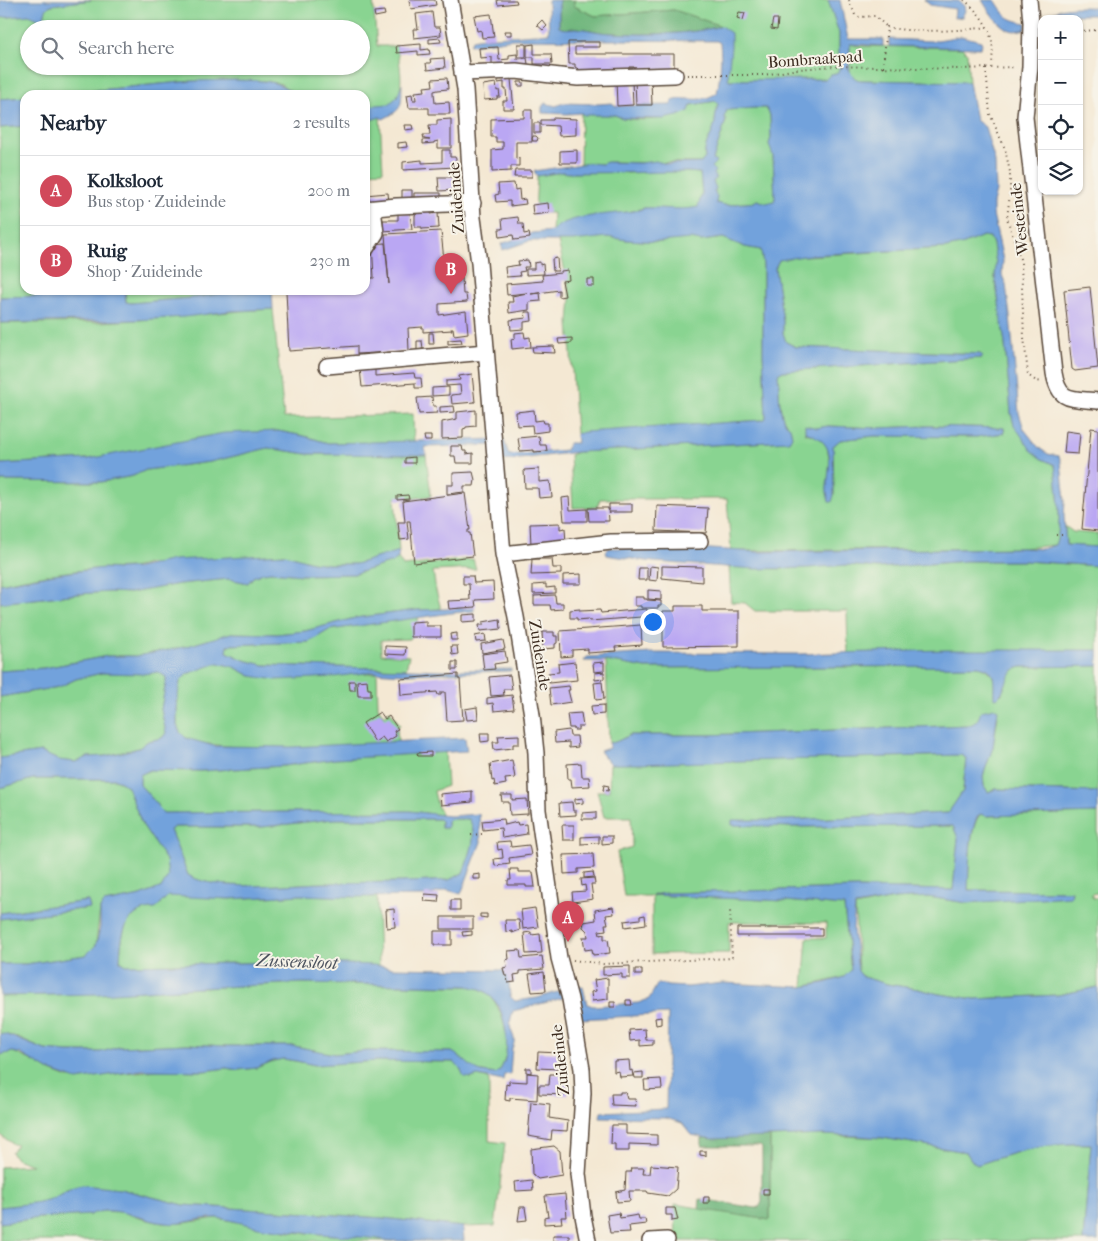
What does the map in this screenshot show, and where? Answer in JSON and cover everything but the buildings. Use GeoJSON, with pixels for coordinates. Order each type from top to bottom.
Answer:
{"type":"FeatureCollection","features":[{"type":"Feature","properties":{"kind":"street","name":"Zuideinde"},"geometry":{"type":"LineString","coordinates":[[450,0],[467,115],[472,203],[479,263],[503,554],[516,617],[532,715],[536,753],[538,810],[560,958],[570,999],[582,1069],[583,1092],[578,1174],[588,1241]]}},
{"type":"Feature","properties":{"kind":"street","name":"Westeinde"},"geometry":{"type":"LineString","coordinates":[[1030,2],[1030,67],[1025,117],[1058,388]]}},
{"type":"Feature","properties":{"kind":"street"},"geometry":{"type":"LineString","coordinates":[[462,73],[516,72],[578,78],[675,75]]}},
{"type":"Feature","properties":{"kind":"street"},"geometry":{"type":"LineString","coordinates":[[370,209],[472,203]]}},
{"type":"Feature","properties":{"kind":"street"},"geometry":{"type":"LineString","coordinates":[[370,212],[376,233],[370,242]]}},
{"type":"Feature","properties":{"kind":"street"},"geometry":{"type":"LineString","coordinates":[[327,366],[486,352]]}},
{"type":"Feature","properties":{"kind":"street"},"geometry":{"type":"LineString","coordinates":[[1058,388],[1068,398],[1098,402]]}},
{"type":"Feature","properties":{"kind":"street"},"geometry":{"type":"LineString","coordinates":[[503,554],[611,542],[700,542]]}},
{"type":"Feature","properties":{"kind":"street"},"geometry":{"type":"LineString","coordinates":[[650,1241],[667,1240]]}},
{"type":"Feature","properties":{"kind":"path"},"geometry":{"type":"LineString","coordinates":[[849,0],[855,15],[859,17],[875,16],[887,27],[895,30],[975,29],[986,27]]}},
{"type":"Feature","properties":{"kind":"path"},"geometry":{"type":"LineString","coordinates":[[964,0],[979,15],[992,38],[992,66]]}},
{"type":"Feature","properties":{"kind":"path"},"geometry":{"type":"LineString","coordinates":[[883,67],[887,27]]}},
{"type":"Feature","properties":{"kind":"path"},"geometry":{"type":"LineString","coordinates":[[1083,31],[1098,30]]}},
{"type":"Feature","properties":{"kind":"path","name":"Bombraakpad"},"geometry":{"type":"LineString","coordinates":[[675,75],[764,75],[798,68],[835,66],[986,68],[990,114],[1005,149],[1010,172],[1007,218],[1021,262],[1024,337],[1028,375],[1036,381],[1058,388]]}},
{"type":"Feature","properties":{"kind":"path"},"geometry":{"type":"LineString","coordinates":[[1056,535],[1066,535]]}},
{"type":"Feature","properties":{"kind":"path"},"geometry":{"type":"LineString","coordinates":[[471,835],[482,834]]}},
{"type":"Feature","properties":{"kind":"path"},"geometry":{"type":"LineString","coordinates":[[560,958],[603,964],[732,958],[730,910]]}},
{"type":"Feature","properties":{"kind":"green space"},"geometry":{"type":"Polygon","coordinates":[[[91,0],[373,0],[377,46],[397,46],[401,78],[399,94],[389,104],[370,106],[370,90],[289,90],[281,84],[267,81],[235,80],[192,81],[98,90],[20,90],[20,97],[0,99],[0,18],[29,15],[45,20],[47,8],[51,5],[91,0]]]}},
{"type":"Feature","properties":{"kind":"green space"},"geometry":{"type":"Polygon","coordinates":[[[559,0],[574,0],[574,6],[595,16],[674,10],[721,26],[681,33],[653,34],[608,33],[577,28],[563,28],[559,27],[559,0]]]}},
{"type":"Feature","properties":{"kind":"green space"},"geometry":{"type":"Polygon","coordinates":[[[574,0],[828,0],[839,33],[839,70],[826,79],[729,80],[729,64],[721,26],[674,10],[595,16],[574,6],[574,0]]]}},
{"type":"Feature","properties":{"kind":"green space"},"geometry":{"type":"Polygon","coordinates":[[[850,44],[858,46],[962,48],[967,53],[969,82],[859,80],[850,74],[850,44]]]}},
{"type":"Feature","properties":{"kind":"green space"},"geometry":{"type":"Polygon","coordinates":[[[716,101],[718,104],[714,127],[706,147],[705,158],[701,163],[611,162],[580,165],[581,113],[613,115],[640,120],[657,119],[689,111],[691,105],[716,101]]]}},
{"type":"Feature","properties":{"kind":"green space"},"geometry":{"type":"Polygon","coordinates":[[[766,108],[770,115],[771,138],[769,144],[773,156],[775,199],[766,203],[757,200],[729,205],[716,203],[711,167],[716,162],[713,160],[726,121],[724,117],[727,110],[766,108]]]}},
{"type":"Feature","properties":{"kind":"green space"},"geometry":{"type":"Polygon","coordinates":[[[380,116],[383,171],[370,172],[370,120],[380,116]]]}},
{"type":"Feature","properties":{"kind":"green space"},"geometry":{"type":"Polygon","coordinates":[[[20,126],[20,295],[82,295],[0,297],[0,128],[20,126]]]}},
{"type":"Feature","properties":{"kind":"green space"},"geometry":{"type":"Polygon","coordinates":[[[623,171],[627,173],[670,171],[700,173],[702,193],[699,208],[684,210],[644,208],[552,231],[553,213],[535,213],[537,176],[562,172],[623,171]]]}},
{"type":"Feature","properties":{"kind":"green space"},"geometry":{"type":"Polygon","coordinates":[[[983,236],[990,237],[993,244],[996,263],[995,277],[1005,344],[1011,413],[1014,425],[1040,458],[1055,465],[1059,528],[1055,545],[1022,548],[736,551],[731,550],[727,499],[600,499],[597,507],[573,508],[570,455],[578,452],[789,441],[792,436],[790,427],[783,418],[780,403],[778,374],[783,371],[981,358],[980,354],[796,347],[786,342],[783,333],[775,268],[779,260],[787,257],[946,248],[964,244],[983,236]],[[806,426],[805,433],[817,436],[827,446],[830,463],[828,481],[834,495],[833,446],[840,440],[874,436],[976,437],[1004,433],[1004,428],[828,426],[817,428],[806,426]]]}},
{"type":"Feature","properties":{"kind":"green space"},"geometry":{"type":"Polygon","coordinates":[[[607,237],[660,242],[690,238],[701,241],[724,238],[745,247],[761,250],[763,265],[763,353],[766,418],[763,420],[576,434],[569,322],[571,298],[558,241],[607,237]]]}},
{"type":"Feature","properties":{"kind":"green space"},"geometry":{"type":"Polygon","coordinates":[[[125,295],[212,295],[131,303],[126,302],[125,295]]]}},
{"type":"Feature","properties":{"kind":"green space"},"geometry":{"type":"Polygon","coordinates":[[[273,309],[284,418],[413,414],[414,442],[328,443],[278,431],[88,459],[0,464],[0,323],[121,321],[273,309]]]}},
{"type":"Feature","properties":{"kind":"green space"},"geometry":{"type":"Polygon","coordinates":[[[268,448],[307,454],[426,455],[431,496],[409,499],[395,498],[399,551],[356,564],[312,562],[285,554],[148,564],[127,568],[81,570],[0,584],[0,481],[101,482],[133,476],[146,470],[210,462],[268,448]]]}},
{"type":"Feature","properties":{"kind":"green space"},"geometry":{"type":"Polygon","coordinates":[[[1065,526],[1073,532],[1098,534],[1098,547],[1066,545],[1065,526]]]}},
{"type":"Feature","properties":{"kind":"green space"},"geometry":{"type":"Polygon","coordinates":[[[398,558],[403,566],[473,559],[476,569],[433,571],[441,609],[417,610],[355,618],[305,631],[277,634],[231,633],[184,647],[137,656],[108,656],[44,668],[0,671],[0,603],[78,594],[130,593],[179,584],[229,579],[248,583],[253,577],[271,572],[301,575],[354,574],[393,562],[398,558]]]}},
{"type":"Feature","properties":{"kind":"green space"},"geometry":{"type":"Polygon","coordinates":[[[966,561],[1025,561],[1098,566],[1098,650],[848,653],[847,611],[755,611],[745,603],[731,602],[729,567],[782,569],[847,565],[878,568],[966,561]]]}},
{"type":"Feature","properties":{"kind":"green space"},"geometry":{"type":"Polygon","coordinates":[[[419,617],[414,634],[410,639],[381,640],[381,654],[409,656],[406,669],[264,665],[244,660],[227,652],[228,645],[309,642],[329,630],[419,617]]]}},
{"type":"Feature","properties":{"kind":"green space"},"geometry":{"type":"Polygon","coordinates":[[[606,661],[646,668],[978,666],[983,667],[992,674],[994,690],[1001,695],[1010,674],[1021,667],[1098,666],[1098,792],[996,789],[988,792],[984,786],[983,776],[993,747],[998,716],[980,717],[974,724],[969,725],[707,735],[630,735],[609,743],[606,661]]]}},
{"type":"Feature","properties":{"kind":"green space"},"geometry":{"type":"Polygon","coordinates":[[[218,663],[234,667],[251,676],[377,673],[378,707],[384,716],[390,711],[400,725],[397,727],[398,742],[283,748],[217,745],[194,741],[178,730],[179,685],[188,674],[197,669],[218,663]]]}},
{"type":"Feature","properties":{"kind":"green space"},"geometry":{"type":"Polygon","coordinates":[[[158,672],[166,677],[161,709],[166,733],[162,738],[148,741],[139,748],[106,756],[88,757],[76,762],[58,760],[41,752],[0,758],[0,697],[59,687],[76,679],[102,673],[158,672]]]}},
{"type":"Feature","properties":{"kind":"green space"},"geometry":{"type":"Polygon","coordinates":[[[445,752],[447,786],[434,791],[437,805],[442,815],[410,811],[162,813],[140,785],[140,775],[150,770],[200,771],[283,766],[335,759],[445,752]]]}},
{"type":"Feature","properties":{"kind":"green space"},"geometry":{"type":"Polygon","coordinates":[[[961,755],[966,758],[963,791],[948,813],[732,821],[789,827],[953,826],[958,838],[953,890],[858,888],[666,893],[652,895],[786,901],[844,906],[851,970],[844,977],[803,987],[807,938],[826,938],[826,923],[729,922],[729,953],[652,954],[652,896],[624,896],[617,852],[632,847],[631,817],[604,817],[597,791],[609,791],[610,764],[961,755]]]}},
{"type":"Feature","properties":{"kind":"green space"},"geometry":{"type":"Polygon","coordinates":[[[33,779],[115,779],[127,786],[142,824],[166,860],[169,877],[162,887],[141,896],[104,903],[100,909],[96,945],[86,955],[26,964],[0,964],[0,919],[90,908],[88,901],[0,913],[0,788],[33,779]]]}},
{"type":"Feature","properties":{"kind":"green space"},"geometry":{"type":"Polygon","coordinates":[[[1098,813],[1098,893],[1091,894],[1093,898],[1098,898],[1098,987],[1058,995],[975,999],[887,984],[863,977],[858,971],[855,907],[894,899],[928,897],[967,903],[1072,891],[968,890],[972,838],[977,819],[981,814],[987,816],[1098,813]]]}},
{"type":"Feature","properties":{"kind":"green space"},"geometry":{"type":"Polygon","coordinates":[[[333,819],[439,819],[441,821],[441,828],[447,828],[447,821],[449,819],[469,819],[473,832],[472,846],[463,873],[449,880],[233,885],[215,884],[188,875],[170,830],[174,827],[262,827],[333,819]]]}},
{"type":"Feature","properties":{"kind":"green space"},"geometry":{"type":"Polygon","coordinates":[[[179,895],[229,899],[301,895],[377,897],[379,966],[297,962],[126,965],[120,961],[123,934],[131,919],[145,910],[155,909],[168,896],[179,895]]]}},
{"type":"Feature","properties":{"kind":"green space"},"geometry":{"type":"Polygon","coordinates":[[[302,983],[461,986],[480,989],[491,997],[498,1007],[505,1031],[506,1056],[496,1074],[477,1071],[452,1052],[368,1051],[334,1054],[294,1046],[187,1044],[119,1047],[101,1052],[68,1052],[45,1050],[13,1036],[0,1034],[0,996],[302,983]]]}},
{"type":"Feature","properties":{"kind":"green space"},"geometry":{"type":"Polygon","coordinates":[[[13,1052],[68,1078],[159,1070],[204,1071],[226,1068],[238,1070],[256,1068],[283,1059],[315,1065],[378,1061],[455,1062],[471,1078],[478,1076],[489,1079],[489,1141],[505,1143],[495,1226],[463,1227],[383,1218],[184,1205],[120,1189],[66,1190],[60,1195],[44,1201],[0,1207],[0,1167],[32,1165],[16,1159],[11,1152],[17,1145],[0,1135],[0,1055],[13,1052]]]}},
{"type":"Feature","properties":{"kind":"green space"},"geometry":{"type":"Polygon","coordinates":[[[822,1135],[883,1138],[966,1152],[977,1165],[1033,1148],[1061,1144],[1091,1144],[1083,1241],[676,1241],[675,1204],[770,1220],[770,1137],[822,1135]]]}},
{"type":"Feature","properties":{"kind":"green space"},"geometry":{"type":"Polygon","coordinates":[[[770,1137],[770,1220],[699,1209],[700,1199],[756,1208],[762,1202],[762,1148],[760,1146],[702,1146],[702,1138],[770,1137]]]}},
{"type":"Feature","properties":{"kind":"green space"},"geometry":{"type":"Polygon","coordinates":[[[96,1211],[123,1212],[162,1223],[184,1223],[217,1218],[290,1232],[380,1238],[393,1241],[0,1241],[0,1223],[39,1218],[90,1215],[96,1211]]]}},
{"type":"Feature","properties":{"kind":"water"},"geometry":{"type":"Polygon","coordinates":[[[91,0],[51,5],[46,9],[45,20],[29,15],[0,18],[0,1],[91,0]]]}},
{"type":"Feature","properties":{"kind":"water"},"geometry":{"type":"Polygon","coordinates":[[[548,0],[559,0],[559,27],[563,28],[577,28],[608,33],[653,34],[681,33],[721,26],[731,33],[729,80],[826,79],[839,70],[839,33],[828,0],[840,0],[848,39],[883,39],[883,46],[850,44],[849,65],[854,78],[859,80],[969,82],[976,120],[985,127],[995,162],[996,191],[993,214],[1003,260],[1002,275],[1006,285],[1010,316],[1019,413],[1024,429],[1039,448],[1048,454],[1059,456],[1065,501],[1066,545],[1098,547],[1098,566],[1025,561],[966,561],[878,568],[847,565],[756,569],[654,562],[607,555],[608,548],[696,548],[758,552],[1042,549],[1055,545],[1059,528],[1059,517],[1055,465],[1040,458],[1031,450],[1014,425],[995,277],[996,263],[993,244],[990,237],[983,236],[964,244],[946,248],[810,255],[779,260],[775,268],[783,333],[786,342],[796,347],[980,354],[983,356],[981,358],[783,371],[778,374],[780,403],[783,418],[790,427],[792,436],[789,441],[578,452],[503,461],[501,445],[425,447],[426,455],[307,454],[268,448],[210,462],[146,470],[133,476],[101,482],[0,481],[0,464],[88,459],[224,433],[278,431],[328,443],[501,439],[504,440],[509,455],[566,450],[569,443],[577,443],[576,434],[584,432],[763,420],[766,418],[763,353],[763,265],[761,250],[745,247],[723,238],[701,241],[690,239],[660,242],[607,237],[573,241],[530,241],[503,250],[501,244],[532,233],[552,231],[559,225],[578,218],[644,208],[685,209],[698,207],[702,193],[700,173],[562,172],[537,176],[534,171],[607,162],[640,163],[656,161],[667,164],[701,163],[705,158],[706,147],[714,127],[718,104],[716,101],[691,105],[689,111],[678,116],[663,119],[622,118],[615,115],[584,115],[581,113],[542,113],[542,107],[545,103],[556,106],[563,103],[612,103],[616,106],[671,105],[672,101],[679,99],[710,97],[717,93],[721,56],[720,43],[717,41],[513,39],[470,45],[472,40],[482,38],[549,33],[548,0]],[[766,108],[727,110],[724,117],[726,120],[713,160],[716,162],[711,167],[715,171],[713,174],[716,178],[713,182],[716,188],[714,192],[717,196],[716,203],[729,205],[757,200],[766,203],[774,201],[773,156],[769,144],[771,138],[770,115],[766,108]]]}},
{"type":"Feature","properties":{"kind":"water"},"geometry":{"type":"Polygon","coordinates":[[[924,0],[959,1],[964,6],[965,11],[962,17],[954,18],[955,9],[930,5],[924,0]]]}},
{"type":"Feature","properties":{"kind":"water"},"geometry":{"type":"Polygon","coordinates":[[[982,0],[995,0],[1007,16],[1026,23],[1026,29],[1014,31],[1001,25],[982,0]]]}},
{"type":"Feature","properties":{"kind":"water"},"geometry":{"type":"Polygon","coordinates":[[[1098,7],[1098,15],[1050,15],[1063,8],[1098,7]]]}},
{"type":"Feature","properties":{"kind":"water"},"geometry":{"type":"Polygon","coordinates":[[[961,36],[981,41],[980,48],[889,46],[889,39],[932,41],[961,36]]]}},
{"type":"Feature","properties":{"kind":"water"},"geometry":{"type":"Polygon","coordinates":[[[192,81],[267,81],[288,90],[98,90],[192,81]]]}},
{"type":"Feature","properties":{"kind":"water"},"geometry":{"type":"Polygon","coordinates":[[[402,84],[401,102],[398,109],[383,119],[380,117],[370,120],[370,106],[389,104],[397,97],[402,84]]]}},
{"type":"Feature","properties":{"kind":"water"},"geometry":{"type":"Polygon","coordinates":[[[20,97],[20,126],[0,128],[0,99],[20,97]]]}},
{"type":"Feature","properties":{"kind":"water"},"geometry":{"type":"Polygon","coordinates":[[[125,295],[126,302],[131,303],[212,295],[272,295],[273,309],[136,320],[0,323],[0,297],[125,295]]]}},
{"type":"Feature","properties":{"kind":"water"},"geometry":{"type":"Polygon","coordinates":[[[805,425],[817,428],[828,426],[878,428],[928,426],[1004,428],[1004,433],[976,437],[874,436],[840,440],[833,446],[834,495],[832,502],[829,502],[827,490],[829,453],[822,441],[805,432],[805,425]]]}},
{"type":"Feature","properties":{"kind":"water"},"geometry":{"type":"Polygon","coordinates":[[[399,551],[398,558],[393,562],[354,574],[301,575],[271,572],[253,577],[248,583],[229,579],[179,584],[130,593],[78,594],[0,603],[0,584],[54,574],[103,568],[138,568],[173,560],[285,554],[312,562],[356,564],[399,551]]]}},
{"type":"Feature","properties":{"kind":"water","name":"Zussensloot"},"geometry":{"type":"Polygon","coordinates":[[[474,608],[474,611],[329,630],[309,642],[228,645],[227,652],[244,660],[264,665],[446,670],[511,669],[511,671],[405,674],[372,672],[333,677],[276,680],[251,676],[234,667],[218,663],[187,674],[180,682],[177,702],[177,725],[180,732],[186,738],[214,746],[292,747],[465,738],[467,751],[335,759],[283,766],[200,771],[150,770],[140,775],[140,785],[162,813],[410,811],[449,816],[479,814],[481,842],[461,894],[447,890],[426,896],[357,897],[301,895],[229,899],[168,896],[155,909],[145,910],[131,919],[123,934],[120,961],[126,965],[297,962],[374,965],[393,968],[500,970],[508,972],[510,996],[515,1001],[537,998],[574,987],[583,987],[587,1004],[593,1006],[638,1003],[649,999],[658,983],[668,986],[688,987],[723,983],[803,987],[824,983],[844,977],[851,970],[844,906],[786,901],[652,895],[666,893],[858,888],[953,890],[958,838],[953,826],[789,827],[732,825],[732,820],[785,820],[948,813],[963,791],[966,758],[961,755],[610,764],[600,751],[609,748],[609,743],[630,735],[707,735],[969,725],[977,720],[981,711],[994,708],[998,710],[993,747],[983,776],[984,786],[988,792],[996,789],[1098,792],[1098,813],[987,816],[980,814],[976,819],[972,838],[968,890],[1072,891],[1071,896],[967,903],[928,897],[894,899],[855,906],[853,929],[858,971],[863,977],[887,984],[975,999],[1058,995],[1098,987],[1098,1241],[1083,1241],[1091,1144],[1061,1144],[1033,1148],[977,1165],[966,1152],[883,1138],[822,1135],[712,1139],[692,1135],[682,1123],[666,1118],[600,1117],[601,1112],[666,1109],[668,1014],[581,1019],[576,996],[513,1011],[510,1027],[514,1044],[510,1074],[504,1075],[503,1081],[478,1076],[464,1077],[454,1062],[378,1061],[315,1065],[283,1059],[256,1068],[238,1070],[226,1068],[204,1071],[142,1070],[77,1080],[48,1070],[21,1054],[13,1052],[0,1055],[0,1034],[5,1034],[45,1050],[68,1052],[101,1052],[119,1047],[187,1044],[294,1046],[334,1054],[368,1051],[452,1052],[477,1070],[496,1074],[504,1061],[507,1042],[502,1014],[492,997],[486,992],[468,986],[302,983],[100,994],[0,996],[0,964],[26,964],[86,955],[96,945],[100,927],[100,909],[104,903],[141,896],[162,887],[168,876],[166,860],[142,824],[127,786],[116,779],[33,779],[0,788],[0,758],[41,752],[58,760],[76,762],[88,757],[106,756],[139,748],[148,741],[162,738],[166,733],[161,709],[166,677],[158,672],[143,674],[102,673],[76,679],[59,687],[0,697],[0,671],[44,668],[108,656],[137,656],[184,647],[231,633],[277,634],[305,631],[355,618],[417,610],[474,608]],[[333,819],[262,827],[174,827],[170,830],[188,875],[215,884],[253,886],[449,880],[463,873],[472,846],[473,832],[469,819],[449,819],[447,821],[447,828],[441,828],[441,821],[439,819],[333,819]]]}},
{"type":"Feature","properties":{"kind":"water"},"geometry":{"type":"Polygon","coordinates":[[[945,650],[1098,650],[1098,666],[1021,667],[1012,672],[997,698],[994,697],[992,673],[978,666],[646,668],[606,661],[584,661],[587,657],[652,653],[799,654],[945,650]]]}},
{"type":"Feature","properties":{"kind":"water"},"geometry":{"type":"Polygon","coordinates":[[[88,901],[90,908],[0,919],[0,913],[88,901]]]}},
{"type":"Feature","properties":{"kind":"water"},"geometry":{"type":"Polygon","coordinates":[[[83,1185],[120,1189],[184,1205],[383,1218],[463,1227],[464,1241],[392,1241],[270,1229],[217,1218],[172,1224],[108,1211],[90,1215],[39,1218],[0,1223],[0,1207],[47,1200],[73,1187],[83,1185]]]}},
{"type":"Feature","properties":{"kind":"place","name":"Ruig"},"geometry":{"type":"Point","coordinates":[451,294]}},
{"type":"Feature","properties":{"kind":"place","name":"Kolksloot"},"geometry":{"type":"Point","coordinates":[568,942]}}]}
